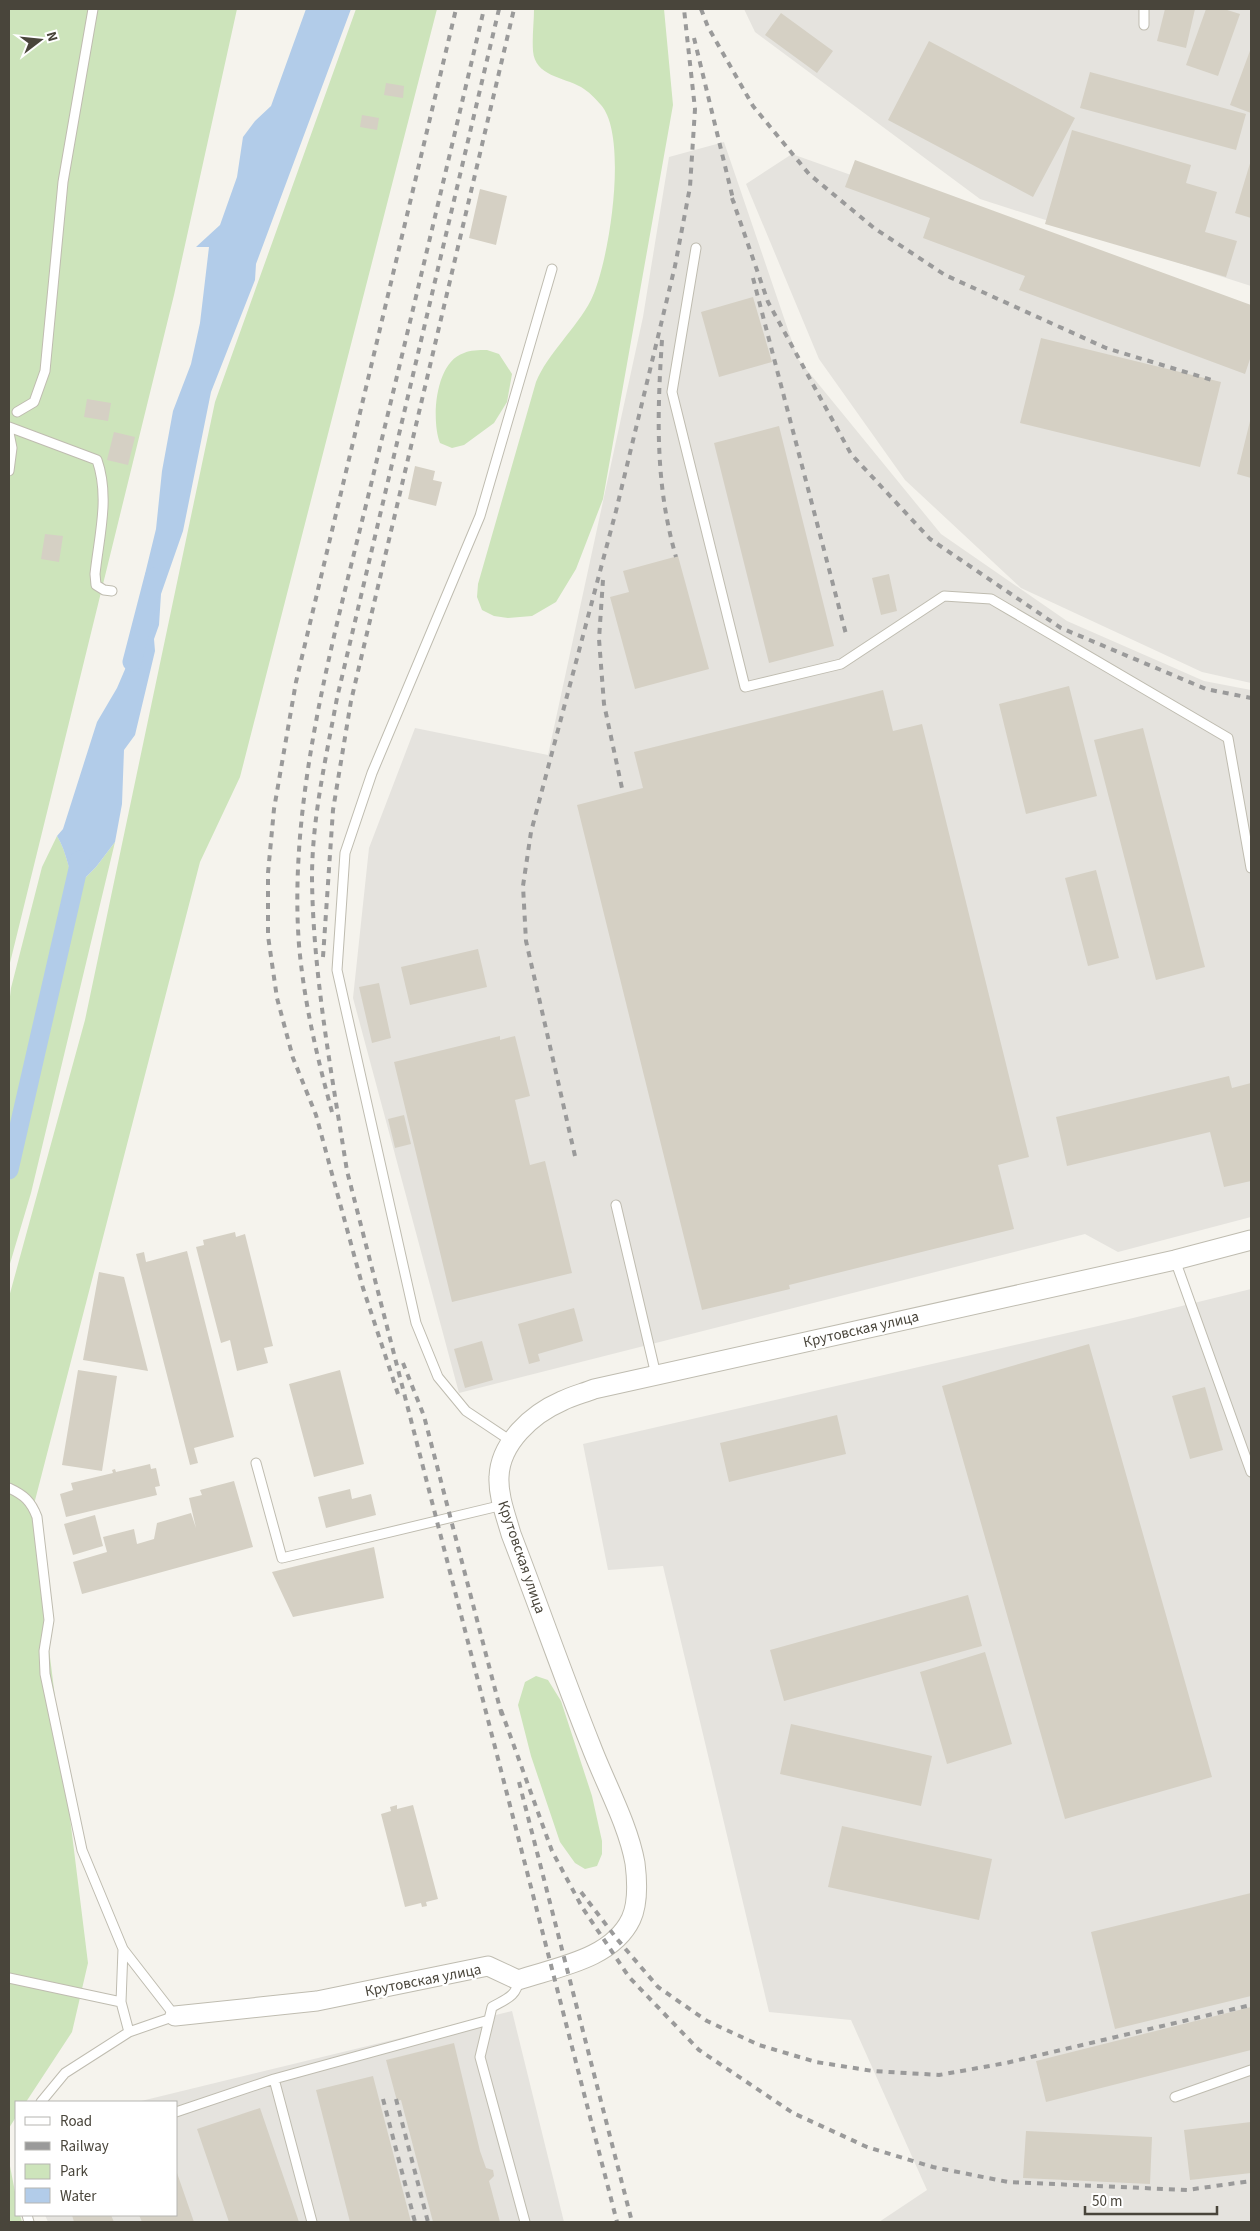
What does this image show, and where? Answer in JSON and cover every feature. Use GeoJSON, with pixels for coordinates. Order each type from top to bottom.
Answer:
{"type":"FeatureCollection","features":[{"type":"Feature","properties":{"kind":"street","name":"Крутовская улица"},"geometry":{"type":"LineString","coordinates":[[175,2016],[318,2001],[488,1966],[518,1980],[592,1955],[612,1943],[631,1918],[636,1894],[635,1863],[628,1837],[580,1717],[511,1534],[502,1505],[499,1478],[501,1466],[511,1441],[536,1415],[562,1400],[594,1389],[1175,1260],[1251,1240]]}},
{"type":"Feature","properties":{"kind":"lane"},"geometry":{"type":"LineString","coordinates":[[17,412],[34,402],[45,371],[63,182],[93,9]]}},
{"type":"Feature","properties":{"kind":"lane"},"geometry":{"type":"LineString","coordinates":[[1144,9],[1144,25]]}},
{"type":"Feature","properties":{"kind":"lane"},"geometry":{"type":"LineString","coordinates":[[696,248],[672,392],[744,687],[841,664],[944,596],[991,599],[1228,738],[1251,868]]}},
{"type":"Feature","properties":{"kind":"lane"},"geometry":{"type":"LineString","coordinates":[[511,1441],[466,1411],[438,1377],[416,1322],[337,970],[345,853],[372,773],[480,516],[552,269]]}},
{"type":"Feature","properties":{"kind":"lane"},"geometry":{"type":"LineString","coordinates":[[9,427],[97,460],[102,474],[105,494],[95,574],[96,585],[104,590],[112,591]]}},
{"type":"Feature","properties":{"kind":"lane"},"geometry":{"type":"LineString","coordinates":[[9,433],[12,448],[9,471]]}},
{"type":"Feature","properties":{"kind":"lane"},"geometry":{"type":"LineString","coordinates":[[616,1205],[656,1375]]}},
{"type":"Feature","properties":{"kind":"lane"},"geometry":{"type":"LineString","coordinates":[[1175,1260],[1251,1472]]}},
{"type":"Feature","properties":{"kind":"lane"},"geometry":{"type":"LineString","coordinates":[[256,1463],[282,1558],[502,1505]]}},
{"type":"Feature","properties":{"kind":"lane"},"geometry":{"type":"LineString","coordinates":[[9,1488],[22,1494],[32,1504],[37,1517],[49,1620],[44,1651],[46,1674],[82,1850],[123,1949],[175,2016],[129,2032],[66,2073],[42,2101]]}},
{"type":"Feature","properties":{"kind":"lane"},"geometry":{"type":"LineString","coordinates":[[123,1949],[121,2002],[129,2032]]}},
{"type":"Feature","properties":{"kind":"lane"},"geometry":{"type":"LineString","coordinates":[[9,1978],[121,2002]]}},
{"type":"Feature","properties":{"kind":"lane"},"geometry":{"type":"LineString","coordinates":[[518,1980],[518,1986],[513,1995],[492,2007],[480,2057],[525,2222]]}},
{"type":"Feature","properties":{"kind":"lane"},"geometry":{"type":"LineString","coordinates":[[178,2111],[274,2079],[489,2020]]}},
{"type":"Feature","properties":{"kind":"lane"},"geometry":{"type":"LineString","coordinates":[[1175,2097],[1251,2070]]}},
{"type":"Feature","properties":{"kind":"lane"},"geometry":{"type":"LineString","coordinates":[[274,2079],[312,2222]]}},
{"type":"Feature","properties":{"kind":"shaded area"},"geometry":{"type":"Polygon","coordinates":[[[744,9],[1251,9],[1251,286],[980,199],[755,32],[744,9]]]}},
{"type":"Feature","properties":{"kind":"shaded area"},"geometry":{"type":"Polygon","coordinates":[[[724,142],[798,359],[941,534],[1067,621],[1204,681],[1251,690],[1251,1217],[1118,1252],[1085,1234],[459,1393],[353,998],[369,848],[415,728],[548,755],[643,317],[669,157],[724,142]]]}},
{"type":"Feature","properties":{"kind":"shaded area"},"geometry":{"type":"Polygon","coordinates":[[[792,154],[1251,316],[1251,683],[1202,672],[1021,588],[905,480],[819,359],[746,184],[792,154]]]}},
{"type":"Feature","properties":{"kind":"shaded area"},"geometry":{"type":"Polygon","coordinates":[[[1251,1289],[1251,2222],[879,2222],[927,2190],[851,2020],[769,2012],[663,1566],[608,1570],[583,1444],[1133,1318],[1251,1289]]]}},
{"type":"Feature","properties":{"kind":"shaded area"},"geometry":{"type":"Polygon","coordinates":[[[512,2011],[564,2222],[48,2222],[45,2216],[178,2216],[178,2101],[141,2101],[512,2011]]]}},
{"type":"Feature","properties":{"kind":"green space"},"geometry":{"type":"Polygon","coordinates":[[[9,9],[237,9],[174,295],[9,967],[9,9]]]}},
{"type":"Feature","properties":{"kind":"green space"},"geometry":{"type":"Polygon","coordinates":[[[356,9],[437,9],[240,777],[200,862],[32,1512],[88,1963],[72,2032],[27,2101],[15,2101],[15,2119],[9,2128],[9,1297],[85,1020],[215,402],[356,9]]]}},
{"type":"Feature","properties":{"kind":"green space"},"geometry":{"type":"Polygon","coordinates":[[[534,9],[664,9],[673,105],[603,499],[576,569],[556,602],[532,616],[508,618],[494,616],[482,610],[477,597],[478,584],[536,382],[547,361],[585,311],[598,283],[609,231],[615,171],[614,144],[609,121],[601,105],[581,87],[544,71],[535,59],[533,51],[534,9]]]}},
{"type":"Feature","properties":{"kind":"green space"},"geometry":{"type":"Polygon","coordinates":[[[487,350],[499,354],[512,374],[507,402],[494,423],[464,445],[452,448],[440,443],[437,433],[436,407],[441,379],[454,359],[464,353],[487,350]]]}},
{"type":"Feature","properties":{"kind":"green space"},"geometry":{"type":"Polygon","coordinates":[[[57,836],[76,887],[96,867],[115,842],[31,1193],[9,1267],[9,1005],[11,988],[42,867],[57,836]]]}},
{"type":"Feature","properties":{"kind":"green space"},"geometry":{"type":"Polygon","coordinates":[[[536,1676],[548,1680],[561,1701],[592,1796],[602,1841],[602,1854],[597,1866],[585,1869],[575,1863],[560,1842],[531,1756],[518,1705],[525,1682],[536,1676]]]}},
{"type":"Feature","properties":{"kind":"green space"},"geometry":{"type":"Polygon","coordinates":[[[9,2161],[15,2192],[15,2216],[20,2216],[22,2222],[9,2222],[9,2161]]]}},
{"type":"Feature","properties":{"kind":"water"},"geometry":{"type":"Polygon","coordinates":[[[306,9],[351,9],[256,264],[255,280],[211,392],[183,531],[161,594],[159,625],[154,639],[155,651],[135,735],[124,750],[122,804],[115,842],[96,867],[76,887],[57,836],[63,829],[97,722],[117,688],[144,625],[149,604],[145,574],[156,529],[162,471],[173,411],[191,364],[200,323],[209,247],[196,247],[220,225],[237,177],[243,137],[255,121],[271,106],[306,9]]]}},
{"type":"Feature","properties":{"kind":"building"},"geometry":{"type":"Polygon","coordinates":[[[1165,9],[1195,9],[1186,48],[1157,41],[1165,9]]]}},
{"type":"Feature","properties":{"kind":"building"},"geometry":{"type":"Polygon","coordinates":[[[1206,9],[1224,9],[1240,14],[1218,76],[1186,65],[1206,9]]]}},
{"type":"Feature","properties":{"kind":"building"},"geometry":{"type":"Polygon","coordinates":[[[781,13],[833,51],[817,73],[765,35],[781,13]]]}},
{"type":"Feature","properties":{"kind":"building"},"geometry":{"type":"Polygon","coordinates":[[[929,41],[1075,118],[1033,197],[888,120],[929,41]]]}},
{"type":"Feature","properties":{"kind":"building"},"geometry":{"type":"Polygon","coordinates":[[[1251,48],[1251,113],[1230,105],[1251,48]]]}},
{"type":"Feature","properties":{"kind":"building"},"geometry":{"type":"Polygon","coordinates":[[[1090,72],[1246,114],[1236,150],[1080,108],[1090,72]]]}},
{"type":"Feature","properties":{"kind":"building"},"geometry":{"type":"Polygon","coordinates":[[[386,83],[404,86],[403,98],[384,95],[386,83]]]}},
{"type":"Feature","properties":{"kind":"building"},"geometry":{"type":"Polygon","coordinates":[[[362,115],[379,118],[377,130],[360,127],[362,115]]]}},
{"type":"Feature","properties":{"kind":"building"},"geometry":{"type":"Polygon","coordinates":[[[1072,130],[1191,165],[1186,183],[1217,192],[1205,232],[1237,241],[1226,277],[1045,224],[1072,130]]]}},
{"type":"Feature","properties":{"kind":"building"},"geometry":{"type":"Polygon","coordinates":[[[855,160],[1251,305],[1251,356],[1245,374],[1019,290],[1025,276],[923,238],[930,218],[845,187],[855,160]]]}},
{"type":"Feature","properties":{"kind":"building"},"geometry":{"type":"Polygon","coordinates":[[[1251,160],[1251,218],[1235,213],[1251,160]]]}},
{"type":"Feature","properties":{"kind":"building"},"geometry":{"type":"Polygon","coordinates":[[[480,189],[507,196],[496,245],[469,238],[480,189]]]}},
{"type":"Feature","properties":{"kind":"building"},"geometry":{"type":"Polygon","coordinates":[[[753,297],[772,362],[719,377],[701,312],[753,297]]]}},
{"type":"Feature","properties":{"kind":"building"},"geometry":{"type":"Polygon","coordinates":[[[1041,338],[1221,382],[1200,467],[1020,423],[1041,338]]]}},
{"type":"Feature","properties":{"kind":"building"},"geometry":{"type":"Polygon","coordinates":[[[87,399],[111,403],[108,421],[84,417],[87,399]]]}},
{"type":"Feature","properties":{"kind":"building"},"geometry":{"type":"Polygon","coordinates":[[[1251,417],[1251,478],[1237,474],[1251,417]]]}},
{"type":"Feature","properties":{"kind":"building"},"geometry":{"type":"Polygon","coordinates":[[[779,426],[834,646],[769,663],[714,443],[779,426]]]}},
{"type":"Feature","properties":{"kind":"building"},"geometry":{"type":"Polygon","coordinates":[[[114,432],[135,437],[128,465],[107,460],[114,432]]]}},
{"type":"Feature","properties":{"kind":"building"},"geometry":{"type":"Polygon","coordinates":[[[415,466],[435,471],[433,480],[442,482],[436,506],[408,499],[415,466]]]}},
{"type":"Feature","properties":{"kind":"building"},"geometry":{"type":"Polygon","coordinates":[[[45,534],[63,536],[59,562],[41,559],[45,534]]]}},
{"type":"Feature","properties":{"kind":"building"},"geometry":{"type":"Polygon","coordinates":[[[678,556],[709,669],[635,689],[610,597],[629,592],[623,571],[678,556]]]}},
{"type":"Feature","properties":{"kind":"building"},"geometry":{"type":"Polygon","coordinates":[[[889,574],[897,611],[881,615],[872,578],[889,574]]]}},
{"type":"Feature","properties":{"kind":"building"},"geometry":{"type":"Polygon","coordinates":[[[1069,686],[1097,796],[1026,814],[999,704],[1069,686]]]}},
{"type":"Feature","properties":{"kind":"building"},"geometry":{"type":"Polygon","coordinates":[[[883,690],[893,731],[922,724],[1029,1157],[998,1165],[1014,1229],[789,1285],[790,1289],[702,1310],[577,805],[643,788],[634,752],[883,690]]]}},
{"type":"Feature","properties":{"kind":"building"},"geometry":{"type":"Polygon","coordinates":[[[1143,728],[1205,967],[1156,980],[1094,740],[1143,728]]]}},
{"type":"Feature","properties":{"kind":"building"},"geometry":{"type":"Polygon","coordinates":[[[1096,870],[1119,958],[1088,966],[1065,878],[1096,870]]]}},
{"type":"Feature","properties":{"kind":"building"},"geometry":{"type":"Polygon","coordinates":[[[478,949],[487,987],[410,1005],[401,967],[478,949]]]}},
{"type":"Feature","properties":{"kind":"building"},"geometry":{"type":"Polygon","coordinates":[[[379,983],[391,1038],[372,1043],[359,987],[379,983]]]}},
{"type":"Feature","properties":{"kind":"building"},"geometry":{"type":"Polygon","coordinates":[[[500,1036],[500,1040],[515,1036],[530,1096],[515,1100],[530,1165],[545,1161],[572,1273],[452,1302],[394,1062],[500,1036]]]}},
{"type":"Feature","properties":{"kind":"building"},"geometry":{"type":"Polygon","coordinates":[[[1229,1076],[1232,1088],[1251,1083],[1251,1181],[1224,1187],[1210,1132],[1067,1166],[1056,1117],[1229,1076]]]}},
{"type":"Feature","properties":{"kind":"building"},"geometry":{"type":"Polygon","coordinates":[[[404,1115],[411,1144],[395,1148],[388,1119],[404,1115]]]}},
{"type":"Feature","properties":{"kind":"building"},"geometry":{"type":"Polygon","coordinates":[[[235,1232],[236,1237],[245,1234],[273,1346],[264,1348],[268,1363],[237,1371],[230,1340],[221,1343],[196,1247],[204,1245],[203,1240],[235,1232]]]}},
{"type":"Feature","properties":{"kind":"building"},"geometry":{"type":"Polygon","coordinates":[[[187,1251],[234,1437],[194,1448],[198,1463],[190,1465],[136,1254],[144,1252],[146,1262],[187,1251]]]}},
{"type":"Feature","properties":{"kind":"building"},"geometry":{"type":"Polygon","coordinates":[[[99,1272],[124,1277],[148,1371],[83,1360],[99,1272]]]}},
{"type":"Feature","properties":{"kind":"building"},"geometry":{"type":"Polygon","coordinates":[[[574,1308],[583,1341],[538,1354],[540,1361],[529,1364],[518,1324],[574,1308]]]}},
{"type":"Feature","properties":{"kind":"building"},"geometry":{"type":"Polygon","coordinates":[[[482,1341],[493,1380],[465,1388],[454,1349],[482,1341]]]}},
{"type":"Feature","properties":{"kind":"building"},"geometry":{"type":"Polygon","coordinates":[[[1089,1344],[1212,1777],[1065,1819],[942,1386],[1089,1344]]]}},
{"type":"Feature","properties":{"kind":"building"},"geometry":{"type":"Polygon","coordinates":[[[78,1370],[117,1376],[102,1471],[62,1465],[78,1370]]]}},
{"type":"Feature","properties":{"kind":"building"},"geometry":{"type":"Polygon","coordinates":[[[340,1370],[364,1464],[314,1477],[289,1384],[340,1370]]]}},
{"type":"Feature","properties":{"kind":"building"},"geometry":{"type":"Polygon","coordinates":[[[1205,1387],[1223,1450],[1190,1459],[1172,1396],[1205,1387]]]}},
{"type":"Feature","properties":{"kind":"building"},"geometry":{"type":"Polygon","coordinates":[[[837,1415],[846,1454],[729,1482],[720,1443],[837,1415]]]}},
{"type":"Feature","properties":{"kind":"building"},"geometry":{"type":"Polygon","coordinates":[[[150,1464],[151,1469],[156,1468],[160,1486],[155,1487],[157,1495],[66,1517],[60,1494],[73,1490],[71,1483],[113,1473],[112,1470],[115,1469],[116,1472],[150,1464]]]}},
{"type":"Feature","properties":{"kind":"building"},"geometry":{"type":"Polygon","coordinates":[[[234,1481],[253,1547],[82,1594],[73,1562],[107,1552],[103,1537],[134,1529],[137,1544],[154,1539],[157,1523],[191,1513],[196,1528],[189,1498],[202,1495],[200,1490],[234,1481]]]}},
{"type":"Feature","properties":{"kind":"building"},"geometry":{"type":"Polygon","coordinates":[[[350,1489],[352,1499],[371,1494],[376,1515],[326,1528],[318,1497],[350,1489]]]}},
{"type":"Feature","properties":{"kind":"building"},"geometry":{"type":"Polygon","coordinates":[[[95,1515],[103,1546],[73,1555],[64,1524],[95,1515]]]}},
{"type":"Feature","properties":{"kind":"building"},"geometry":{"type":"Polygon","coordinates":[[[374,1547],[384,1598],[293,1617],[272,1572],[374,1547]]]}},
{"type":"Feature","properties":{"kind":"building"},"geometry":{"type":"Polygon","coordinates":[[[968,1595],[982,1646],[784,1701],[770,1650],[968,1595]]]}},
{"type":"Feature","properties":{"kind":"building"},"geometry":{"type":"Polygon","coordinates":[[[985,1652],[1012,1744],[947,1764],[920,1672],[985,1652]]]}},
{"type":"Feature","properties":{"kind":"building"},"geometry":{"type":"Polygon","coordinates":[[[791,1724],[932,1756],[921,1806],[780,1774],[791,1724]]]}},
{"type":"Feature","properties":{"kind":"building"},"geometry":{"type":"Polygon","coordinates":[[[397,1805],[397,1809],[413,1805],[438,1899],[426,1902],[427,1906],[422,1907],[421,1903],[405,1907],[381,1814],[391,1811],[390,1807],[397,1805]]]}},
{"type":"Feature","properties":{"kind":"building"},"geometry":{"type":"Polygon","coordinates":[[[842,1826],[992,1859],[979,1920],[828,1887],[842,1826]]]}},
{"type":"Feature","properties":{"kind":"building"},"geometry":{"type":"Polygon","coordinates":[[[1251,1893],[1251,1996],[1115,2029],[1091,1932],[1251,1893]]]}},
{"type":"Feature","properties":{"kind":"building"},"geometry":{"type":"Polygon","coordinates":[[[1251,2007],[1251,2050],[1046,2102],[1036,2061],[1251,2007]]]}},
{"type":"Feature","properties":{"kind":"building"},"geometry":{"type":"Polygon","coordinates":[[[454,2043],[480,2151],[486,2168],[493,2170],[494,2176],[489,2181],[500,2222],[433,2222],[401,2100],[397,2101],[386,2060],[454,2043]]]}},
{"type":"Feature","properties":{"kind":"building"},"geometry":{"type":"Polygon","coordinates":[[[373,2076],[411,2222],[350,2222],[316,2090],[373,2076]]]}},
{"type":"Feature","properties":{"kind":"building"},"geometry":{"type":"Polygon","coordinates":[[[260,2108],[299,2222],[229,2222],[197,2129],[260,2108]]]}},
{"type":"Feature","properties":{"kind":"building"},"geometry":{"type":"Polygon","coordinates":[[[1251,2122],[1251,2173],[1190,2180],[1184,2130],[1251,2122]]]}},
{"type":"Feature","properties":{"kind":"building"},"geometry":{"type":"Polygon","coordinates":[[[1026,2131],[1152,2137],[1150,2184],[1023,2178],[1026,2131]]]}},
{"type":"Feature","properties":{"kind":"building"},"geometry":{"type":"Polygon","coordinates":[[[178,2176],[194,2222],[142,2222],[139,2216],[178,2216],[178,2176]]]}},
{"type":"Feature","properties":{"kind":"building"},"geometry":{"type":"Polygon","coordinates":[[[72,2216],[111,2216],[114,2222],[74,2222],[72,2216]]]}},
{"type":"Feature","properties":{"kind":"waterway"},"geometry":{"type":"LineString","coordinates":[[132,662],[154,577]]}},
{"type":"Feature","properties":{"kind":"waterway"},"geometry":{"type":"LineString","coordinates":[[9,1170],[80,860]]}},
{"type":"Feature","properties":{"kind":"railway"},"geometry":{"type":"LineString","coordinates":[[398,1394],[363,1288],[316,1115],[293,1058],[277,998],[268,936],[268,873],[274,809],[296,682],[456,9]]}},
{"type":"Feature","properties":{"kind":"railway"},"geometry":{"type":"LineString","coordinates":[[332,1112],[312,1029],[299,945],[297,885],[301,823],[309,761],[334,636],[484,9]]}},
{"type":"Feature","properties":{"kind":"railway"},"geometry":{"type":"LineString","coordinates":[[499,9],[337,698],[320,788],[314,833],[313,915],[324,1025],[347,1171],[617,2222]]}},
{"type":"Feature","properties":{"kind":"railway"},"geometry":{"type":"LineString","coordinates":[[323,957],[333,810],[351,701],[514,9]]}},
{"type":"Feature","properties":{"kind":"railway"},"geometry":{"type":"LineString","coordinates":[[575,1156],[526,941],[523,886],[531,832],[616,511],[675,266],[690,187],[695,109],[684,9]]}},
{"type":"Feature","properties":{"kind":"railway"},"geometry":{"type":"LineString","coordinates":[[701,9],[708,27],[753,106],[809,174],[874,228],[945,275],[1106,348],[1215,381]]}},
{"type":"Feature","properties":{"kind":"railway"},"geometry":{"type":"LineString","coordinates":[[694,38],[734,203]]}},
{"type":"Feature","properties":{"kind":"railway"},"geometry":{"type":"LineString","coordinates":[[732,198],[768,302],[851,454],[930,539],[1061,628],[1206,689],[1251,698]]}},
{"type":"Feature","properties":{"kind":"railway"},"geometry":{"type":"LineString","coordinates":[[753,278],[847,638]]}},
{"type":"Feature","properties":{"kind":"railway"},"geometry":{"type":"LineString","coordinates":[[662,340],[659,449],[664,503],[676,557]]}},
{"type":"Feature","properties":{"kind":"railway"},"geometry":{"type":"LineString","coordinates":[[603,580],[599,639],[604,704],[623,793]]}},
{"type":"Feature","properties":{"kind":"railway"},"geometry":{"type":"LineString","coordinates":[[403,1363],[424,1416],[502,1716]]}},
{"type":"Feature","properties":{"kind":"railway"},"geometry":{"type":"LineString","coordinates":[[501,1710],[552,1851],[582,1907],[629,1977],[699,2050],[793,2113],[867,2147],[933,2167],[1008,2182],[1187,2190],[1251,2181]]}},
{"type":"Feature","properties":{"kind":"railway"},"geometry":{"type":"LineString","coordinates":[[519,1782],[632,2222]]}},
{"type":"Feature","properties":{"kind":"railway"},"geometry":{"type":"LineString","coordinates":[[581,1892],[617,1939],[658,1987],[707,2021],[759,2045],[816,2062],[873,2071],[939,2075],[1006,2063],[1251,2005]]}},
{"type":"Feature","properties":{"kind":"railway"},"geometry":{"type":"LineString","coordinates":[[383,2099],[415,2222]]}},
{"type":"Feature","properties":{"kind":"railway"},"geometry":{"type":"LineString","coordinates":[[396,2099],[428,2222]]}}]}
